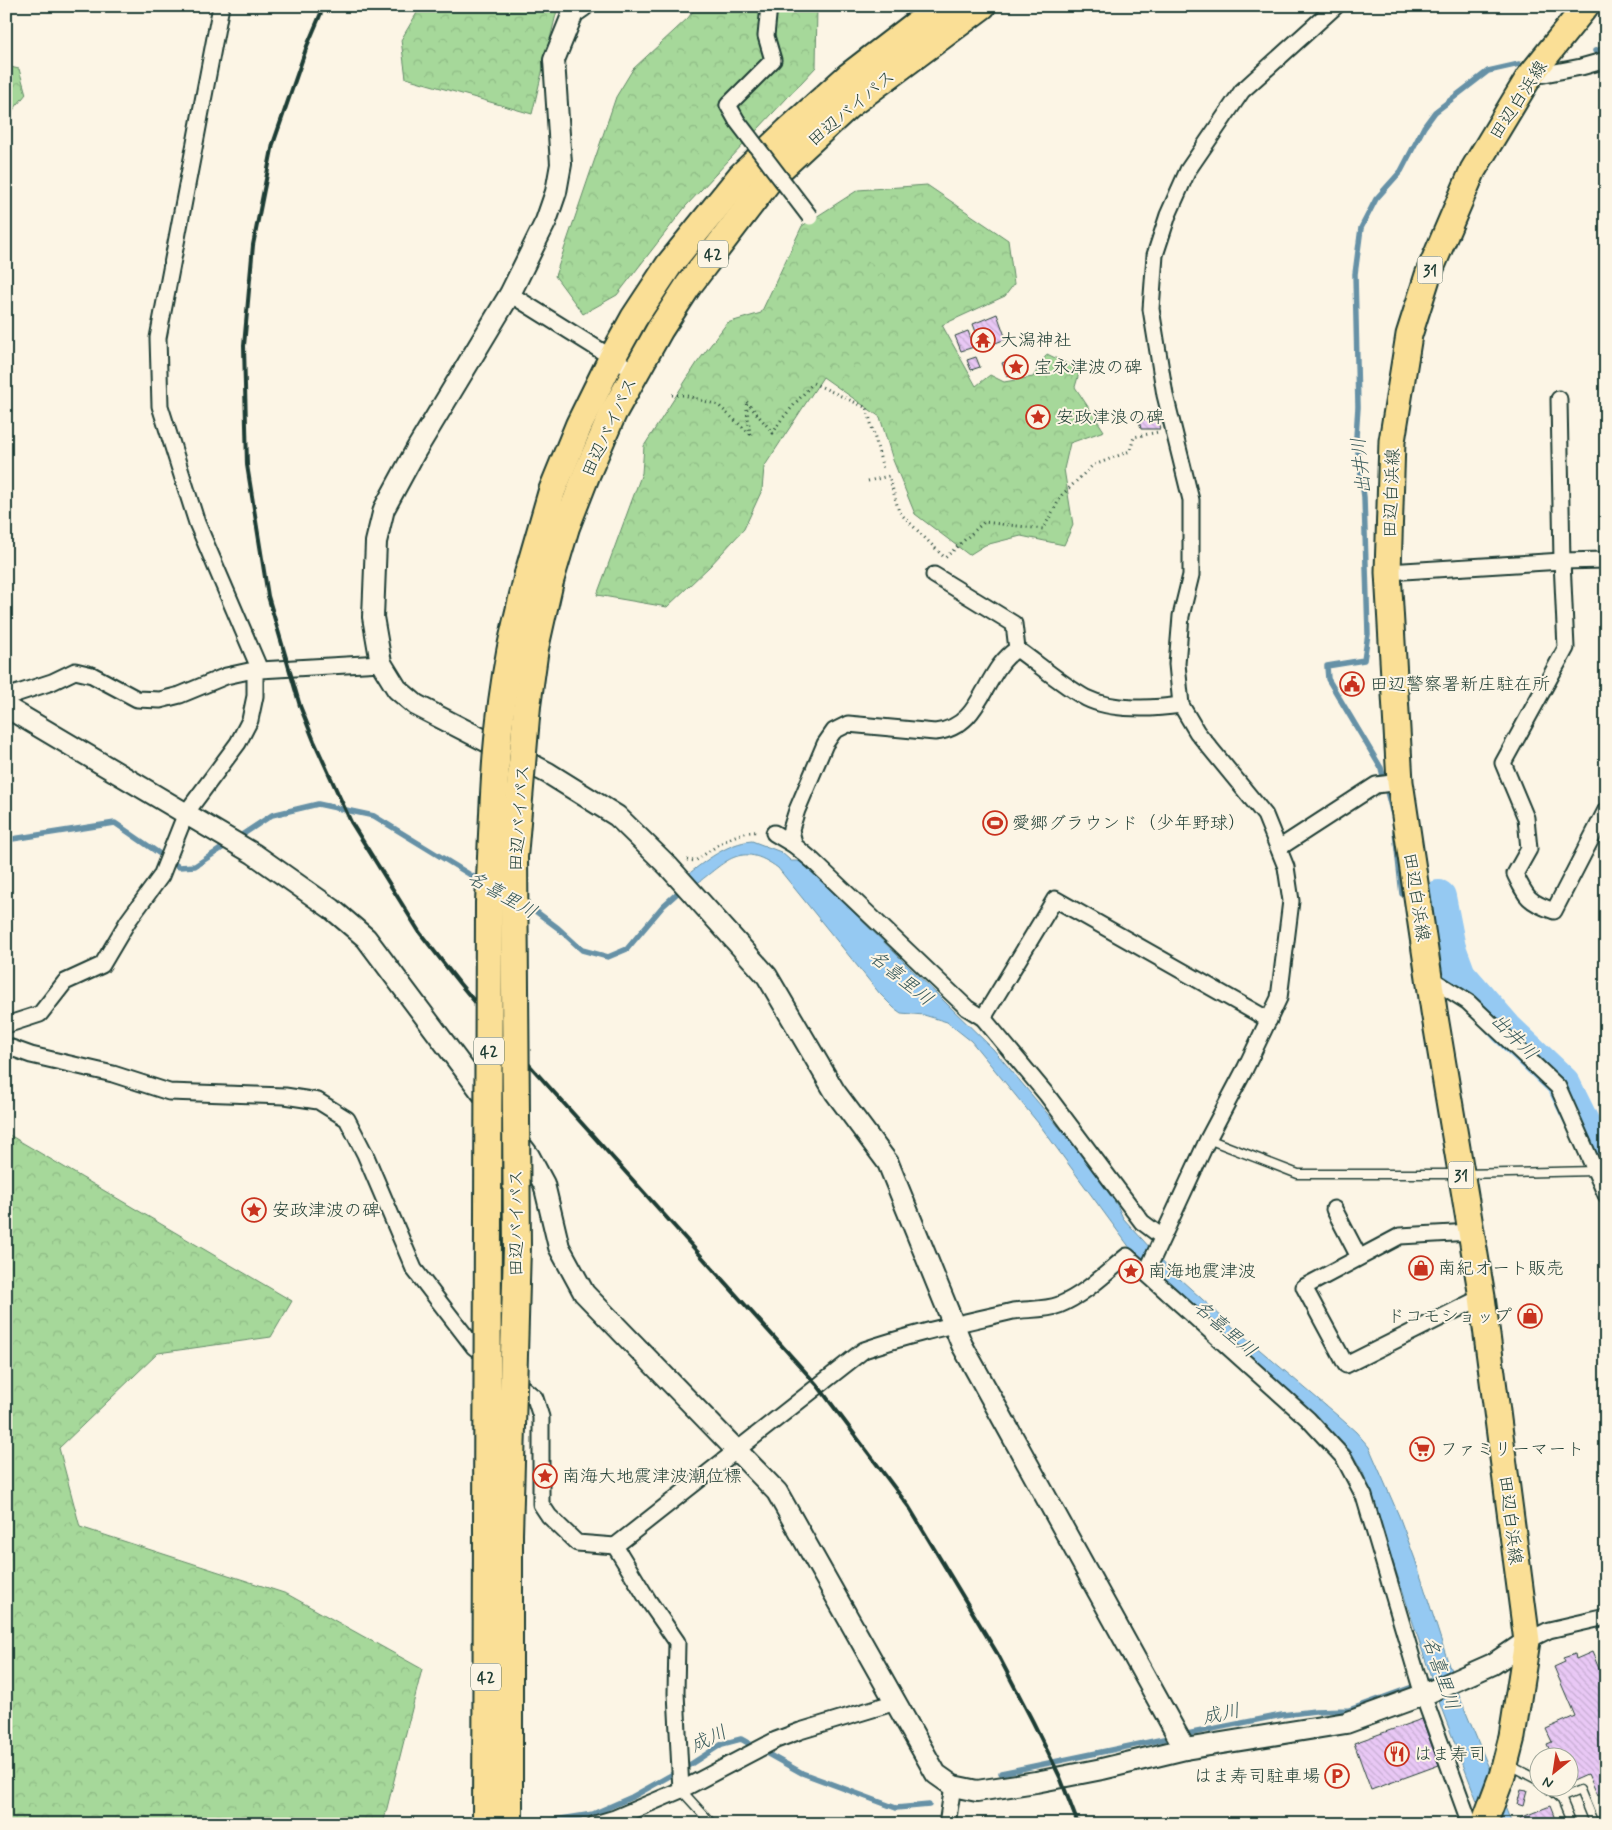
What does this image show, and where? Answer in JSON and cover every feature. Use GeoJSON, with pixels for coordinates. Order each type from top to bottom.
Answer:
{"type":"FeatureCollection","features":[{"type":"Feature","properties":{"kind":"highway","name":"42"},"geometry":{"type":"LineString","coordinates":[[914,26],[940,6]]}},
{"type":"Feature","properties":{"kind":"highway","name":"田辺バイパス"},"geometry":{"type":"LineString","coordinates":[[486,1824],[498,1532],[517,1247],[514,857],[527,706],[536,648],[539,578],[552,490],[579,425],[612,358],[668,265],[741,176],[849,76],[914,26],[948,6]]}},
{"type":"Feature","properties":{"kind":"highway","name":"田辺バイパス"},"geometry":{"type":"LineString","coordinates":[[539,578],[566,527],[613,413],[635,372],[688,286],[772,176],[849,105],[982,6]]}},
{"type":"Feature","properties":{"kind":"highway","name":"田辺バイパス"},"geometry":{"type":"LineString","coordinates":[[498,1532],[509,1824]]}},
{"type":"Feature","properties":{"kind":"main road","name":"田辺白浜線"},"geometry":{"type":"LineString","coordinates":[[1484,1824],[1504,1769],[1517,1712],[1527,1642],[1482,1297],[1430,978],[1388,784],[1388,572],[1392,441],[1409,335],[1428,275],[1473,170],[1529,78],[1586,6]]}},
{"type":"Feature","properties":{"kind":"street"},"geometry":{"type":"LineString","coordinates":[[6,1025],[40,1014],[65,982],[102,965],[128,922],[161,876],[186,813],[238,742],[250,720],[257,672],[196,523],[160,406],[158,338],[221,6]]}},
{"type":"Feature","properties":{"kind":"street"},"geometry":{"type":"LineString","coordinates":[[583,6],[574,13],[554,60],[561,164],[556,192],[546,221],[510,294],[416,450],[384,510],[376,542],[373,617],[381,663],[396,689],[416,705],[548,773],[618,816],[670,868],[767,976],[835,1092],[888,1163],[962,1345],[1184,1749]]}},
{"type":"Feature","properties":{"kind":"street"},"geometry":{"type":"LineString","coordinates":[[769,6],[766,36],[773,60],[728,105],[810,216]]}},
{"type":"Feature","properties":{"kind":"street"},"geometry":{"type":"LineString","coordinates":[[1147,1271],[1208,1139],[1245,1069],[1279,998],[1291,901],[1286,867],[1265,815],[1197,732],[1181,705],[1177,664],[1181,616],[1191,575],[1191,500],[1166,395],[1151,309],[1155,256],[1168,215],[1188,170],[1242,91],[1336,6]]}},
{"type":"Feature","properties":{"kind":"street"},"geometry":{"type":"LineString","coordinates":[[1529,78],[1606,60]]}},
{"type":"Feature","properties":{"kind":"street"},"geometry":{"type":"LineString","coordinates":[[510,294],[635,372]]}},
{"type":"Feature","properties":{"kind":"street"},"geometry":{"type":"LineString","coordinates":[[1559,399],[1562,561],[1566,648],[1503,763],[1526,818],[1529,849],[1515,874],[1525,895],[1537,905],[1554,910],[1606,810]]}},
{"type":"Feature","properties":{"kind":"street"},"geometry":{"type":"LineString","coordinates":[[1388,572],[1606,560]]}},
{"type":"Feature","properties":{"kind":"street"},"geometry":{"type":"LineString","coordinates":[[934,575],[1014,624],[1018,649],[1087,698],[1135,708],[1160,708],[1181,705]]}},
{"type":"Feature","properties":{"kind":"street"},"geometry":{"type":"LineString","coordinates":[[794,845],[791,829],[797,810],[825,744],[834,731],[848,724],[935,732],[947,731],[959,725],[968,716],[1000,664],[1008,655],[1018,649]]}},
{"type":"Feature","properties":{"kind":"street"},"geometry":{"type":"LineString","coordinates":[[6,697],[52,682],[75,671],[92,675],[137,699],[160,700],[180,695],[226,676],[249,671],[381,663]]}},
{"type":"Feature","properties":{"kind":"street"},"geometry":{"type":"LineString","coordinates":[[6,707],[254,854],[332,908],[366,938],[529,1156],[544,1184],[559,1247],[584,1293],[735,1451],[777,1492],[936,1774],[953,1786],[977,1791],[1036,1782],[1102,1769],[1184,1749],[1346,1723],[1423,1695],[1493,1664],[1549,1630],[1606,1617]]}},
{"type":"Feature","properties":{"kind":"street"},"geometry":{"type":"LineString","coordinates":[[1279,848],[1388,784]]}},
{"type":"Feature","properties":{"kind":"street"},"geometry":{"type":"LineString","coordinates":[[774,833],[794,845],[813,861],[967,1008],[983,1018],[1047,1095],[1142,1222],[1161,1240]]}},
{"type":"Feature","properties":{"kind":"street"},"geometry":{"type":"LineString","coordinates":[[983,1018],[1055,900],[1269,1020]]}},
{"type":"Feature","properties":{"kind":"street"},"geometry":{"type":"LineString","coordinates":[[1430,978],[1468,1002],[1558,1087],[1606,1195]]}},
{"type":"Feature","properties":{"kind":"street"},"geometry":{"type":"LineString","coordinates":[[6,1046],[30,1056],[113,1074],[169,1092],[285,1096],[318,1101],[347,1119],[365,1154],[414,1269],[474,1347],[535,1398],[541,1417],[541,1504],[549,1516],[577,1543],[615,1546],[864,1350],[902,1336],[1022,1309],[1058,1306],[1086,1289],[1127,1256],[1147,1271],[1308,1419],[1344,1458],[1364,1496],[1423,1695],[1470,1824]]}},
{"type":"Feature","properties":{"kind":"street"},"geometry":{"type":"LineString","coordinates":[[1334,1209],[1359,1257]]}},
{"type":"Feature","properties":{"kind":"street"},"geometry":{"type":"LineString","coordinates":[[1471,1232],[1400,1236],[1304,1286],[1346,1365],[1482,1297]]}},
{"type":"Feature","properties":{"kind":"street"},"geometry":{"type":"LineString","coordinates":[[615,1546],[648,1600],[677,1642],[676,1693],[681,1790]]}},
{"type":"Feature","properties":{"kind":"street"},"geometry":{"type":"LineString","coordinates":[[595,1824],[615,1818],[681,1790],[776,1740],[896,1702]]}},
{"type":"Feature","properties":{"kind":"street"},"geometry":{"type":"LineString","coordinates":[[947,1824],[953,1786]]}},
{"type":"Feature","properties":{"kind":"lane"},"geometry":{"type":"LineString","coordinates":[[1208,1139],[1298,1174],[1461,1174],[1595,1170]]}},
{"type":"Feature","properties":{"kind":"lane"},"geometry":{"type":"LineString","coordinates":[[1504,1769],[1530,1778]]}},
{"type":"Feature","properties":{"kind":"lane"},"geometry":{"type":"LineString","coordinates":[[681,1790],[712,1824]]}},
{"type":"Feature","properties":{"kind":"lane"},"geometry":{"type":"LineString","coordinates":[[1580,1790],[1594,1824]]}},
{"type":"Feature","properties":{"kind":"lane"},"geometry":{"type":"LineString","coordinates":[[1560,1798],[1572,1824]]}},
{"type":"Feature","properties":{"kind":"path"},"geometry":{"type":"LineString","coordinates":[[672,395],[684,395],[718,405],[750,434],[746,401],[773,433],[781,420],[813,383],[867,408],[883,469]]}},
{"type":"Feature","properties":{"kind":"path"},"geometry":{"type":"LineString","coordinates":[[868,481],[889,476],[898,512],[946,558],[984,522],[1043,528],[1062,495],[1092,466],[1130,451],[1134,437],[1174,430]]}},
{"type":"Feature","properties":{"kind":"path"},"geometry":{"type":"LineString","coordinates":[[670,868],[675,858],[695,861],[728,839],[752,831],[774,833]]}},
{"type":"Feature","properties":{"kind":"green space"},"geometry":{"type":"Polygon","coordinates":[[[421,6],[558,6],[532,114],[406,78],[401,40],[421,6]]]}},
{"type":"Feature","properties":{"kind":"green space"},"geometry":{"type":"Polygon","coordinates":[[[697,6],[817,6],[816,67],[686,206],[617,295],[583,314],[555,276],[616,97],[633,69],[688,18],[697,6]]]}},
{"type":"Feature","properties":{"kind":"green space"},"geometry":{"type":"Polygon","coordinates":[[[6,66],[19,69],[26,94],[6,119],[6,66]]]}},
{"type":"Feature","properties":{"kind":"green space"},"geometry":{"type":"Polygon","coordinates":[[[927,185],[1008,240],[1014,284],[1005,296],[942,325],[976,386],[990,375],[1004,382],[1033,377],[1047,354],[1080,370],[1075,387],[1104,431],[1070,443],[1064,469],[1073,525],[1064,545],[1021,536],[985,545],[969,555],[915,514],[893,460],[880,417],[823,377],[764,467],[762,490],[744,529],[710,566],[667,607],[597,595],[642,473],[644,446],[697,363],[727,323],[761,313],[802,226],[858,190],[927,185]]]}},
{"type":"Feature","properties":{"kind":"green space"},"geometry":{"type":"Polygon","coordinates":[[[6,1133],[292,1301],[271,1337],[158,1353],[59,1448],[80,1527],[287,1594],[422,1669],[383,1824],[6,1824],[6,1133]]]}},
{"type":"Feature","properties":{"kind":"water"},"geometry":{"type":"Polygon","coordinates":[[[752,841],[781,852],[791,861],[801,861],[993,1049],[1079,1151],[1117,1205],[1123,1218],[1170,1270],[1234,1328],[1356,1432],[1369,1447],[1399,1516],[1415,1559],[1458,1693],[1512,1824],[1486,1824],[1442,1710],[1363,1472],[1350,1450],[1154,1274],[1133,1252],[1039,1124],[971,1041],[947,1022],[924,1015],[901,1013],[894,1008],[880,994],[778,868],[765,860],[743,855],[725,862],[695,885],[686,876],[725,849],[743,842],[752,841]]]}},
{"type":"Feature","properties":{"kind":"building"},"geometry":{"type":"Polygon","coordinates":[[[997,314],[1006,339],[982,348],[973,324],[997,314]]]}},
{"type":"Feature","properties":{"kind":"building"},"geometry":{"type":"Polygon","coordinates":[[[968,331],[974,347],[961,351],[955,336],[968,331]]]}},
{"type":"Feature","properties":{"kind":"building"},"geometry":{"type":"Polygon","coordinates":[[[976,357],[980,367],[971,370],[967,360],[976,357]]]}},
{"type":"Feature","properties":{"kind":"building"},"geometry":{"type":"Polygon","coordinates":[[[1012,359],[1017,373],[1007,376],[1002,363],[1012,359]]]}},
{"type":"Feature","properties":{"kind":"building"},"geometry":{"type":"Polygon","coordinates":[[[1157,418],[1160,429],[1141,429],[1139,420],[1157,418]]]}},
{"type":"Feature","properties":{"kind":"building"},"geometry":{"type":"Polygon","coordinates":[[[1592,1652],[1606,1685],[1606,1792],[1598,1796],[1588,1774],[1580,1778],[1580,1748],[1549,1748],[1547,1744],[1552,1742],[1546,1729],[1575,1716],[1554,1667],[1565,1662],[1563,1658],[1575,1654],[1576,1659],[1592,1652]]]}},
{"type":"Feature","properties":{"kind":"building","name":"はま寿司"},"geometry":{"type":"Polygon","coordinates":[[[1422,1719],[1439,1765],[1371,1790],[1354,1743],[1422,1719]]]}},
{"type":"Feature","properties":{"kind":"building"},"geometry":{"type":"Polygon","coordinates":[[[1521,1790],[1527,1791],[1523,1806],[1517,1804],[1521,1790]]]}},
{"type":"Feature","properties":{"kind":"building"},"geometry":{"type":"Polygon","coordinates":[[[1550,1806],[1557,1824],[1523,1824],[1520,1818],[1550,1806]]]}},
{"type":"Feature","properties":{"kind":"waterway","name":"出井川"},"geometry":{"type":"LineString","coordinates":[[1595,51],[1606,48]]}},
{"type":"Feature","properties":{"kind":"waterway","name":"出井川"},"geometry":{"type":"LineString","coordinates":[[1392,811],[1381,768],[1328,679],[1327,666],[1364,660],[1368,634],[1364,497],[1356,437],[1358,407],[1355,274],[1361,228],[1376,199],[1401,171],[1424,127],[1435,112],[1488,71],[1519,64]]}},
{"type":"Feature","properties":{"kind":"waterway","name":"名喜里川"},"geometry":{"type":"LineString","coordinates":[[6,840],[115,823],[179,867],[195,866],[272,815],[318,804],[374,816],[482,882]]}},
{"type":"Feature","properties":{"kind":"waterway","name":"出井川"},"geometry":{"type":"LineString","coordinates":[[1395,832],[1402,894]]}},
{"type":"Feature","properties":{"kind":"waterway","name":"名喜里川"},"geometry":{"type":"LineString","coordinates":[[522,901],[558,928],[582,950],[608,957],[627,949],[663,906],[683,888]]}},
{"type":"Feature","properties":{"kind":"waterway","name":"出井川"},"geometry":{"type":"LineString","coordinates":[[1439,897],[1449,948],[1459,975],[1506,1029],[1563,1083],[1606,1171]]}},
{"type":"Feature","properties":{"kind":"waterway","name":"成川"},"geometry":{"type":"LineString","coordinates":[[1182,1735],[1282,1715],[1315,1711],[1349,1710],[1437,1678]]}},
{"type":"Feature","properties":{"kind":"waterway","name":"成川"},"geometry":{"type":"LineString","coordinates":[[1001,1773],[1173,1737]]}},
{"type":"Feature","properties":{"kind":"waterway","name":"成川"},"geometry":{"type":"LineString","coordinates":[[529,1824],[593,1814],[632,1797],[691,1764],[722,1744],[741,1739],[802,1773],[896,1808],[929,1805]]}},
{"type":"Feature","properties":{"kind":"railway"},"geometry":{"type":"LineString","coordinates":[[324,6],[307,46],[273,144],[253,245],[244,346],[247,465],[268,596],[300,706],[314,741],[351,822],[420,933],[506,1039],[818,1386],[909,1507],[997,1653],[1060,1777],[1078,1824]]}},
{"type":"Feature","properties":{"kind":"place","name":"大潟神社"},"geometry":{"type":"Point","coordinates":[983,340]}},
{"type":"Feature","properties":{"kind":"place","name":"宝永津波の碑"},"geometry":{"type":"Point","coordinates":[1016,367]}},
{"type":"Feature","properties":{"kind":"place","name":"安政津浪の碑"},"geometry":{"type":"Point","coordinates":[1038,417]}},
{"type":"Feature","properties":{"kind":"place","name":"田辺警察署新庄駐在所"},"geometry":{"type":"Point","coordinates":[1352,684]}},
{"type":"Feature","properties":{"kind":"place","name":"愛郷グラウンド（少年野球）"},"geometry":{"type":"Point","coordinates":[995,823]}},
{"type":"Feature","properties":{"kind":"place","name":"安政津波の碑"},"geometry":{"type":"Point","coordinates":[254,1210]}},
{"type":"Feature","properties":{"kind":"place","name":"南紀オート販売"},"geometry":{"type":"Point","coordinates":[1421,1268]}},
{"type":"Feature","properties":{"kind":"place","name":"南海地震津波"},"geometry":{"type":"Point","coordinates":[1131,1271]}},
{"type":"Feature","properties":{"kind":"place","name":"ドコモショップ"},"geometry":{"type":"Point","coordinates":[1530,1316]}},
{"type":"Feature","properties":{"kind":"place","name":"ファミリーマート"},"geometry":{"type":"Point","coordinates":[1422,1449]}},
{"type":"Feature","properties":{"kind":"place","name":"南海大地震津波潮位標"},"geometry":{"type":"Point","coordinates":[545,1476]}},
{"type":"Feature","properties":{"kind":"place","name":"はま寿司"},"geometry":{"type":"Point","coordinates":[1397,1754]}},
{"type":"Feature","properties":{"kind":"place","name":"はま寿司駐車場"},"geometry":{"type":"Point","coordinates":[1337,1776]}}]}
